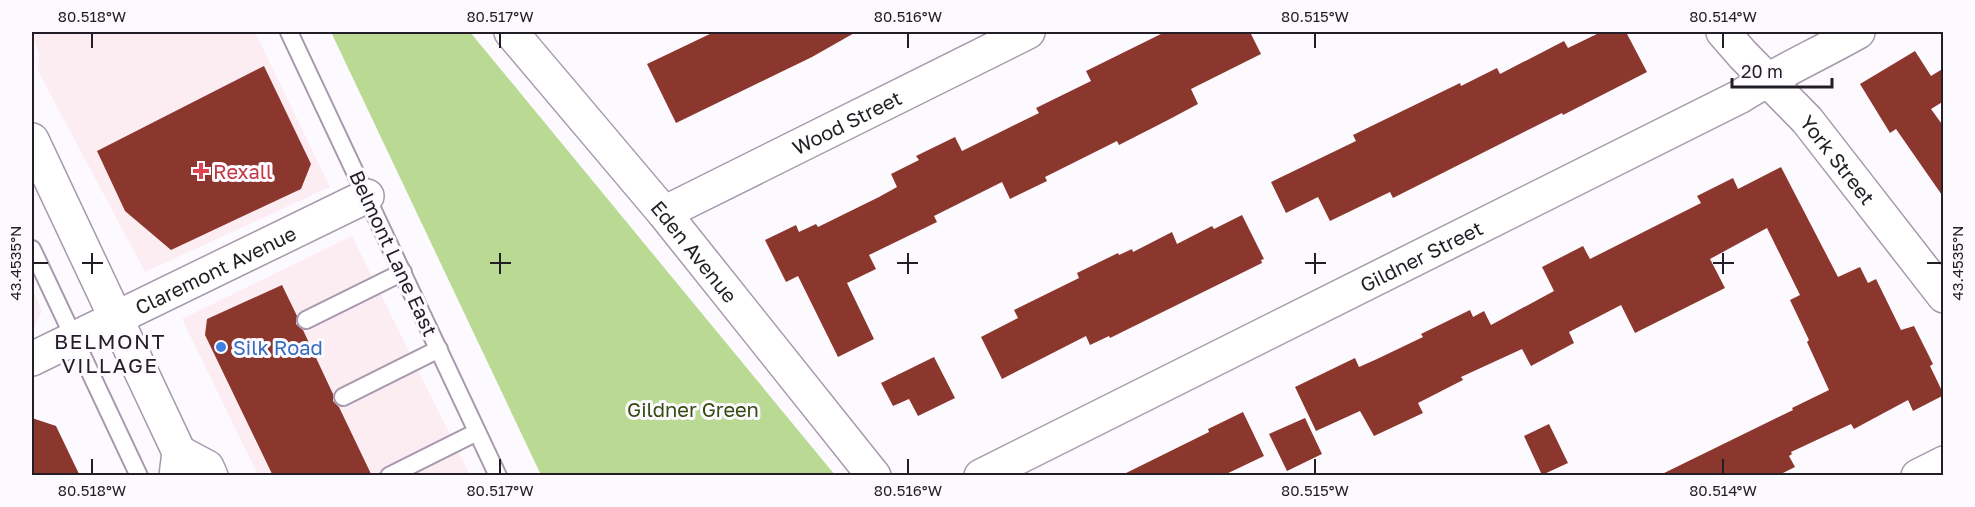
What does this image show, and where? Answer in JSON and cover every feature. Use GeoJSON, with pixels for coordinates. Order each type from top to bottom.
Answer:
{"type":"FeatureCollection","features":[{"type":"Feature","properties":{"kind":"street","name":"Eden Avenue"},"geometry":{"type":"LineString","coordinates":[[511,32],[664,213],[874,476]]}},
{"type":"Feature","properties":{"kind":"street","name":"Wood Street"},"geometry":{"type":"LineString","coordinates":[[664,213],[1028,32]]}},
{"type":"Feature","properties":{"kind":"street","name":"York Street"},"geometry":{"type":"LineString","coordinates":[[1723,32],[1807,120],[1944,296]]}},
{"type":"Feature","properties":{"kind":"street","name":"Gildner Street"},"geometry":{"type":"LineString","coordinates":[[981,476],[1739,97],[1768,79],[1805,62],[1858,32]]}},
{"type":"Feature","properties":{"kind":"street"},"geometry":{"type":"LineString","coordinates":[[32,140],[117,319],[178,464],[207,467],[212,476]]}},
{"type":"Feature","properties":{"kind":"street","name":"Claremont Avenue"},"geometry":{"type":"LineString","coordinates":[[32,359],[367,196]]}},
{"type":"Feature","properties":{"kind":"street"},"geometry":{"type":"LineString","coordinates":[[1918,476],[1944,463]]}},
{"type":"Feature","properties":{"kind":"lane","name":"Belmont Lane East"},"geometry":{"type":"LineString","coordinates":[[289,32],[498,476]]}},
{"type":"Feature","properties":{"kind":"lane"},"geometry":{"type":"LineString","coordinates":[[32,249],[139,476]]}},
{"type":"Feature","properties":{"kind":"lane"},"geometry":{"type":"LineString","coordinates":[[306,320],[403,272]]}},
{"type":"Feature","properties":{"kind":"lane"},"geometry":{"type":"LineString","coordinates":[[343,397],[438,349]]}},
{"type":"Feature","properties":{"kind":"lane"},"geometry":{"type":"LineString","coordinates":[[389,476],[477,432]]}},
{"type":"Feature","properties":{"kind":"shaded area"},"geometry":{"type":"Polygon","coordinates":[[[32,32],[255,32],[330,187],[145,272],[38,71],[39,55],[32,32]]]}},
{"type":"Feature","properties":{"kind":"shaded area"},"geometry":{"type":"Polygon","coordinates":[[[352,236],[470,475],[258,475],[182,319],[352,236]]]}},
{"type":"Feature","properties":{"kind":"shaded area"},"geometry":{"type":"Polygon","coordinates":[[[32,288],[42,311],[32,332],[32,288]]]}},
{"type":"Feature","properties":{"kind":"green space","name":"Gildner Green"},"geometry":{"type":"Polygon","coordinates":[[[331,32],[470,32],[835,475],[541,475],[331,32]]]}},
{"type":"Feature","properties":{"kind":"building"},"geometry":{"type":"Polygon","coordinates":[[[714,32],[856,32],[812,57],[676,123],[647,64],[714,32]]]}},
{"type":"Feature","properties":{"kind":"building"},"geometry":{"type":"Polygon","coordinates":[[[1165,32],[1250,32],[1261,54],[1191,89],[1198,104],[1168,120],[1119,145],[1117,141],[1045,177],[1047,181],[1010,199],[1002,182],[934,216],[937,222],[869,255],[876,269],[847,283],[874,339],[838,357],[798,276],[786,282],[765,240],[796,225],[799,232],[816,224],[818,227],[879,197],[897,187],[891,174],[919,160],[916,156],[955,137],[962,151],[1039,113],[1036,108],[1091,81],[1086,71],[1165,32]]]}},
{"type":"Feature","properties":{"kind":"building"},"geometry":{"type":"Polygon","coordinates":[[[1601,32],[1626,32],[1647,72],[1393,198],[1390,192],[1330,221],[1318,197],[1286,213],[1271,182],[1356,141],[1353,135],[1460,83],[1461,86],[1497,68],[1500,74],[1564,41],[1568,48],[1601,32]]]}},
{"type":"Feature","properties":{"kind":"building"},"geometry":{"type":"Polygon","coordinates":[[[1915,51],[1931,76],[1944,68],[1944,101],[1931,109],[1944,127],[1944,198],[1896,129],[1890,133],[1860,84],[1915,51]]]}},
{"type":"Feature","properties":{"kind":"building"},"geometry":{"type":"Polygon","coordinates":[[[264,66],[311,164],[301,189],[171,250],[125,211],[97,151],[264,66]]]}},
{"type":"Feature","properties":{"kind":"building"},"geometry":{"type":"Polygon","coordinates":[[[1781,167],[1838,277],[1860,267],[1868,283],[1876,279],[1901,330],[1914,326],[1933,364],[1930,366],[1944,395],[1913,411],[1908,400],[1854,429],[1851,424],[1791,452],[1789,456],[1795,467],[1777,476],[1658,476],[1829,390],[1790,300],[1800,295],[1767,228],[1710,259],[1725,288],[1635,333],[1621,305],[1569,332],[1574,343],[1531,366],[1522,349],[1461,377],[1463,380],[1418,403],[1423,413],[1374,436],[1360,411],[1316,431],[1295,387],[1355,358],[1359,367],[1423,337],[1421,334],[1470,310],[1473,317],[1484,311],[1491,325],[1554,291],[1542,267],[1583,246],[1590,259],[1701,203],[1697,196],[1733,178],[1738,189],[1781,167]]]}},
{"type":"Feature","properties":{"kind":"building"},"geometry":{"type":"Polygon","coordinates":[[[1242,215],[1264,259],[1261,260],[1262,263],[1110,338],[1109,336],[1090,345],[1086,336],[1002,379],[981,337],[1018,318],[1014,310],[1079,278],[1077,273],[1118,253],[1119,255],[1132,249],[1133,252],[1172,232],[1177,244],[1212,226],[1214,229],[1242,215]]]}},
{"type":"Feature","properties":{"kind":"building"},"geometry":{"type":"Polygon","coordinates":[[[282,285],[297,316],[296,324],[303,330],[333,394],[333,401],[339,407],[372,476],[273,476],[205,335],[207,319],[282,285]]]}},
{"type":"Feature","properties":{"kind":"building"},"geometry":{"type":"Polygon","coordinates":[[[934,357],[955,398],[918,416],[909,399],[893,406],[881,383],[934,357]]]}},
{"type":"Feature","properties":{"kind":"building"},"geometry":{"type":"Polygon","coordinates":[[[1243,412],[1264,456],[1222,476],[1120,476],[1209,432],[1208,429],[1243,412]]]}},
{"type":"Feature","properties":{"kind":"building"},"geometry":{"type":"Polygon","coordinates":[[[32,418],[56,426],[80,476],[32,476],[32,418]]]}},
{"type":"Feature","properties":{"kind":"building"},"geometry":{"type":"Polygon","coordinates":[[[1305,418],[1322,454],[1287,471],[1269,434],[1305,418]]]}},
{"type":"Feature","properties":{"kind":"building"},"geometry":{"type":"Polygon","coordinates":[[[1549,424],[1568,463],[1542,475],[1524,436],[1549,424]]]}},
{"type":"Feature","properties":{"kind":"place","name":"Rexall"},"geometry":{"type":"Point","coordinates":[201,171]}},
{"type":"Feature","properties":{"kind":"place","name":"Silk Road"},"geometry":{"type":"Point","coordinates":[221,347]}},
{"type":"Feature","properties":{"kind":"district","name":"BELMONT VILLAGE"},"geometry":{"type":"Point","coordinates":[110,353]}}]}
